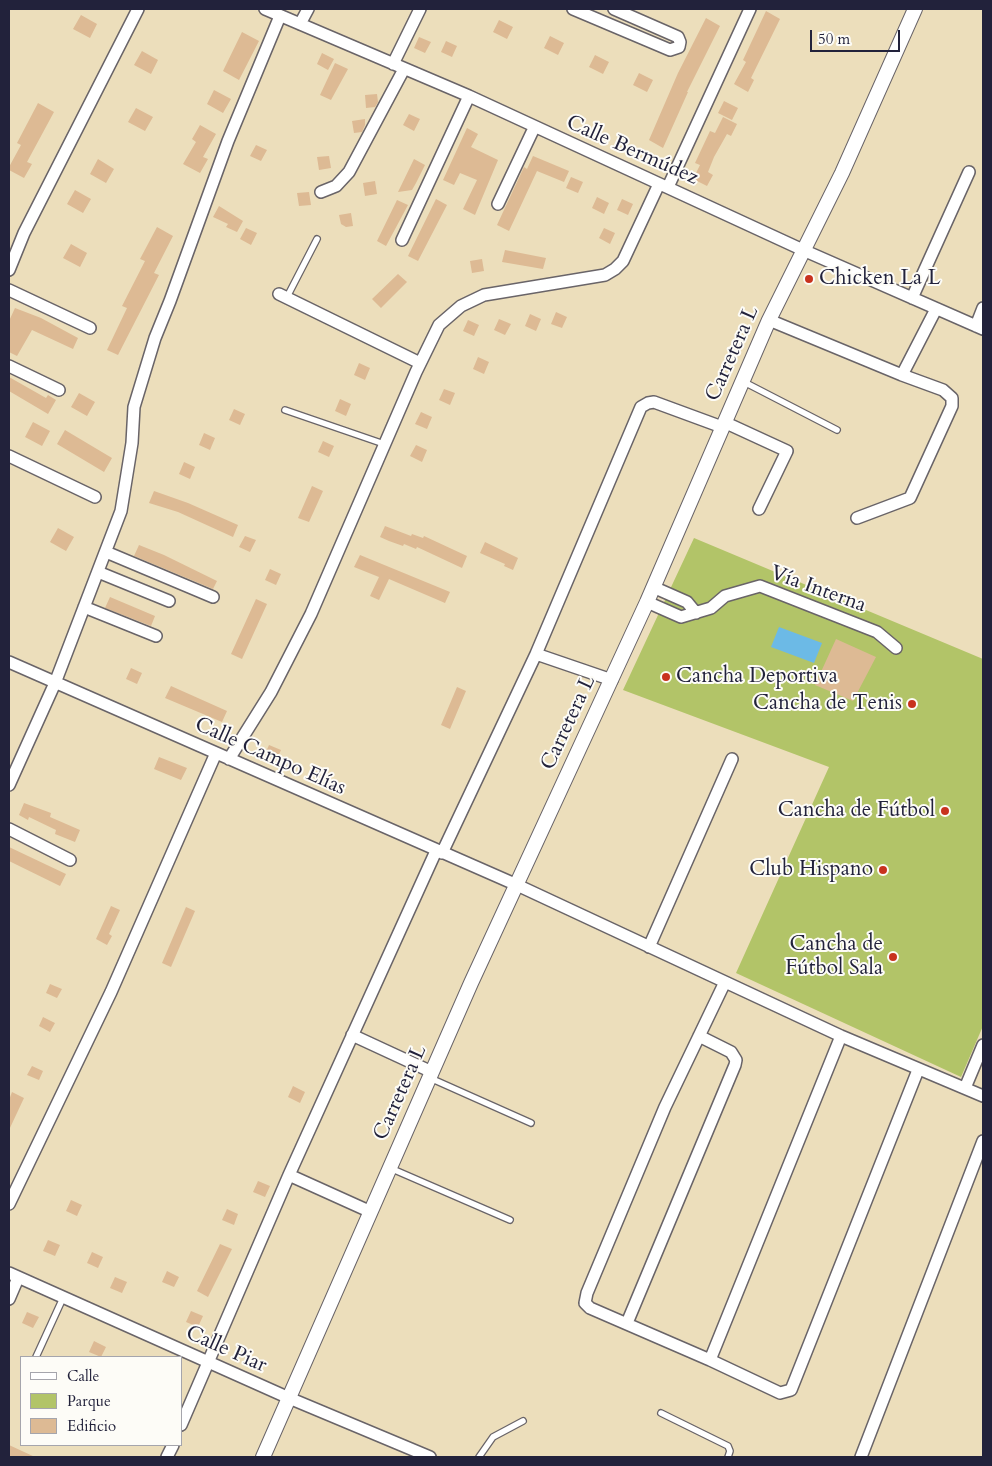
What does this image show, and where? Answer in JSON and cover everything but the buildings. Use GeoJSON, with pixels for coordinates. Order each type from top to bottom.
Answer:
{"type":"FeatureCollection","features":[{"type":"Feature","properties":{"kind":"street"},"geometry":{"type":"LineString","coordinates":[[9,270],[24,233],[138,9]]}},
{"type":"Feature","properties":{"kind":"street","name":"Calle Bermúdez"},"geometry":{"type":"LineString","coordinates":[[265,9],[469,96],[534,128],[980,328]]}},
{"type":"Feature","properties":{"kind":"street"},"geometry":{"type":"LineString","coordinates":[[300,24],[308,9]]}},
{"type":"Feature","properties":{"kind":"street"},"geometry":{"type":"LineString","coordinates":[[320,192],[336,186],[349,172],[398,66],[420,9]]}},
{"type":"Feature","properties":{"kind":"street"},"geometry":{"type":"LineString","coordinates":[[574,9],[670,50],[679,47],[678,37],[614,9]]}},
{"type":"Feature","properties":{"kind":"street"},"geometry":{"type":"LineString","coordinates":[[229,759],[271,692],[311,614],[384,444],[439,325],[449,315],[472,300],[484,295],[605,275],[623,261],[664,186],[750,9]]}},
{"type":"Feature","properties":{"kind":"street","name":"Carretera L"},"geometry":{"type":"LineString","coordinates":[[263,1457],[431,1075],[647,602],[769,320],[842,174],[915,9]]}},
{"type":"Feature","properties":{"kind":"street"},"geometry":{"type":"LineString","coordinates":[[9,785],[55,683],[121,511],[132,443],[134,407],[155,338],[228,141],[280,16]]}},
{"type":"Feature","properties":{"kind":"street"},"geometry":{"type":"LineString","coordinates":[[647,39],[652,26]]}},
{"type":"Feature","properties":{"kind":"street"},"geometry":{"type":"LineString","coordinates":[[402,240],[469,96]]}},
{"type":"Feature","properties":{"kind":"street"},"geometry":{"type":"LineString","coordinates":[[498,204],[534,128]]}},
{"type":"Feature","properties":{"kind":"street"},"geometry":{"type":"LineString","coordinates":[[912,298],[969,172]]}},
{"type":"Feature","properties":{"kind":"street"},"geometry":{"type":"LineString","coordinates":[[9,290],[90,328]]}},
{"type":"Feature","properties":{"kind":"street"},"geometry":{"type":"LineString","coordinates":[[283,295],[420,363]]}},
{"type":"Feature","properties":{"kind":"street"},"geometry":{"type":"LineString","coordinates":[[980,328],[983,308]]}},
{"type":"Feature","properties":{"kind":"street"},"geometry":{"type":"LineString","coordinates":[[902,375],[936,309]]}},
{"type":"Feature","properties":{"kind":"street"},"geometry":{"type":"LineString","coordinates":[[769,320],[949,393],[952,398],[952,406],[910,498],[857,518]]}},
{"type":"Feature","properties":{"kind":"street"},"geometry":{"type":"LineString","coordinates":[[9,366],[59,390]]}},
{"type":"Feature","properties":{"kind":"street"},"geometry":{"type":"LineString","coordinates":[[182,1423],[289,1174],[352,1035],[536,654],[641,407],[654,402],[723,424],[787,451],[759,509]]}},
{"type":"Feature","properties":{"kind":"street"},"geometry":{"type":"LineString","coordinates":[[9,456],[95,498]]}},
{"type":"Feature","properties":{"kind":"street"},"geometry":{"type":"LineString","coordinates":[[106,552],[213,597]]}},
{"type":"Feature","properties":{"kind":"street"},"geometry":{"type":"LineString","coordinates":[[98,572],[169,600]]}},
{"type":"Feature","properties":{"kind":"street","name":"Vía Interna"},"geometry":{"type":"LineString","coordinates":[[696,613],[711,608],[725,596],[760,586],[877,632],[896,648]]}},
{"type":"Feature","properties":{"kind":"street"},"geometry":{"type":"LineString","coordinates":[[647,602],[680,617],[696,613],[687,602],[653,588]]}},
{"type":"Feature","properties":{"kind":"street"},"geometry":{"type":"LineString","coordinates":[[84,607],[156,636]]}},
{"type":"Feature","properties":{"kind":"street"},"geometry":{"type":"LineString","coordinates":[[536,654],[612,680]]}},
{"type":"Feature","properties":{"kind":"street","name":"Calle Campo Elías"},"geometry":{"type":"LineString","coordinates":[[9,662],[517,885],[841,1036],[983,1096]]}},
{"type":"Feature","properties":{"kind":"street"},"geometry":{"type":"LineString","coordinates":[[9,1204],[111,992],[216,753]]}},
{"type":"Feature","properties":{"kind":"street"},"geometry":{"type":"LineString","coordinates":[[649,947],[732,759]]}},
{"type":"Feature","properties":{"kind":"street"},"geometry":{"type":"LineString","coordinates":[[9,829],[70,860]]}},
{"type":"Feature","properties":{"kind":"street"},"geometry":{"type":"LineString","coordinates":[[725,982],[665,1108],[585,1301],[588,1307],[710,1360],[780,1393],[788,1392],[794,1387],[918,1070]]}},
{"type":"Feature","properties":{"kind":"street"},"geometry":{"type":"LineString","coordinates":[[352,1035],[431,1075]]}},
{"type":"Feature","properties":{"kind":"street"},"geometry":{"type":"LineString","coordinates":[[627,1323],[735,1065],[734,1056],[731,1052],[699,1036]]}},
{"type":"Feature","properties":{"kind":"street"},"geometry":{"type":"LineString","coordinates":[[710,1360],[841,1036]]}},
{"type":"Feature","properties":{"kind":"street"},"geometry":{"type":"LineString","coordinates":[[965,1088],[983,1045]]}},
{"type":"Feature","properties":{"kind":"street"},"geometry":{"type":"LineString","coordinates":[[861,1457],[983,1141]]}},
{"type":"Feature","properties":{"kind":"street"},"geometry":{"type":"LineString","coordinates":[[289,1174],[371,1212]]}},
{"type":"Feature","properties":{"kind":"street"},"geometry":{"type":"LineString","coordinates":[[9,1299],[13,1276]]}},
{"type":"Feature","properties":{"kind":"street","name":"Calle Piar"},"geometry":{"type":"LineString","coordinates":[[13,1276],[288,1398],[430,1457]]}},
{"type":"Feature","properties":{"kind":"lane"},"geometry":{"type":"LineString","coordinates":[[283,295],[317,239]]}},
{"type":"Feature","properties":{"kind":"lane"},"geometry":{"type":"LineString","coordinates":[[742,381],[837,430]]}},
{"type":"Feature","properties":{"kind":"lane"},"geometry":{"type":"LineString","coordinates":[[285,410],[384,444]]}},
{"type":"Feature","properties":{"kind":"lane"},"geometry":{"type":"LineString","coordinates":[[431,1075],[531,1122]]}},
{"type":"Feature","properties":{"kind":"lane"},"geometry":{"type":"LineString","coordinates":[[390,1168],[510,1220]]}},
{"type":"Feature","properties":{"kind":"lane"},"geometry":{"type":"LineString","coordinates":[[36,1356],[63,1298]]}},
{"type":"Feature","properties":{"kind":"lane"},"geometry":{"type":"LineString","coordinates":[[661,1413],[728,1446],[730,1451],[728,1457]]}},
{"type":"Feature","properties":{"kind":"lane"},"geometry":{"type":"LineString","coordinates":[[479,1457],[493,1437],[523,1421]]}},
{"type":"Feature","properties":{"kind":"green space","name":"Club Hispano"},"geometry":{"type":"Polygon","coordinates":[[[694,538],[983,659],[983,1026],[961,1077],[736,973],[829,767],[623,690],[694,538]]]}},
{"type":"Feature","properties":{"kind":"water"},"geometry":{"type":"Polygon","coordinates":[[[779,627],[822,643],[814,663],[771,647],[779,627]]]}},
{"type":"Feature","properties":{"kind":"place","name":"Chicken La L"},"geometry":{"type":"Point","coordinates":[809,279]}},
{"type":"Feature","properties":{"kind":"place","name":"Cancha Deportiva"},"geometry":{"type":"Point","coordinates":[666,677]}},
{"type":"Feature","properties":{"kind":"place","name":"Cancha de Tenis"},"geometry":{"type":"Point","coordinates":[912,704]}},
{"type":"Feature","properties":{"kind":"place","name":"Cancha de Fútbol"},"geometry":{"type":"Point","coordinates":[945,811]}},
{"type":"Feature","properties":{"kind":"place","name":"Club Hispano"},"geometry":{"type":"Point","coordinates":[883,870]}},
{"type":"Feature","properties":{"kind":"place","name":"Cancha de Fútbol Sala"},"geometry":{"type":"Point","coordinates":[893,957]}}]}
